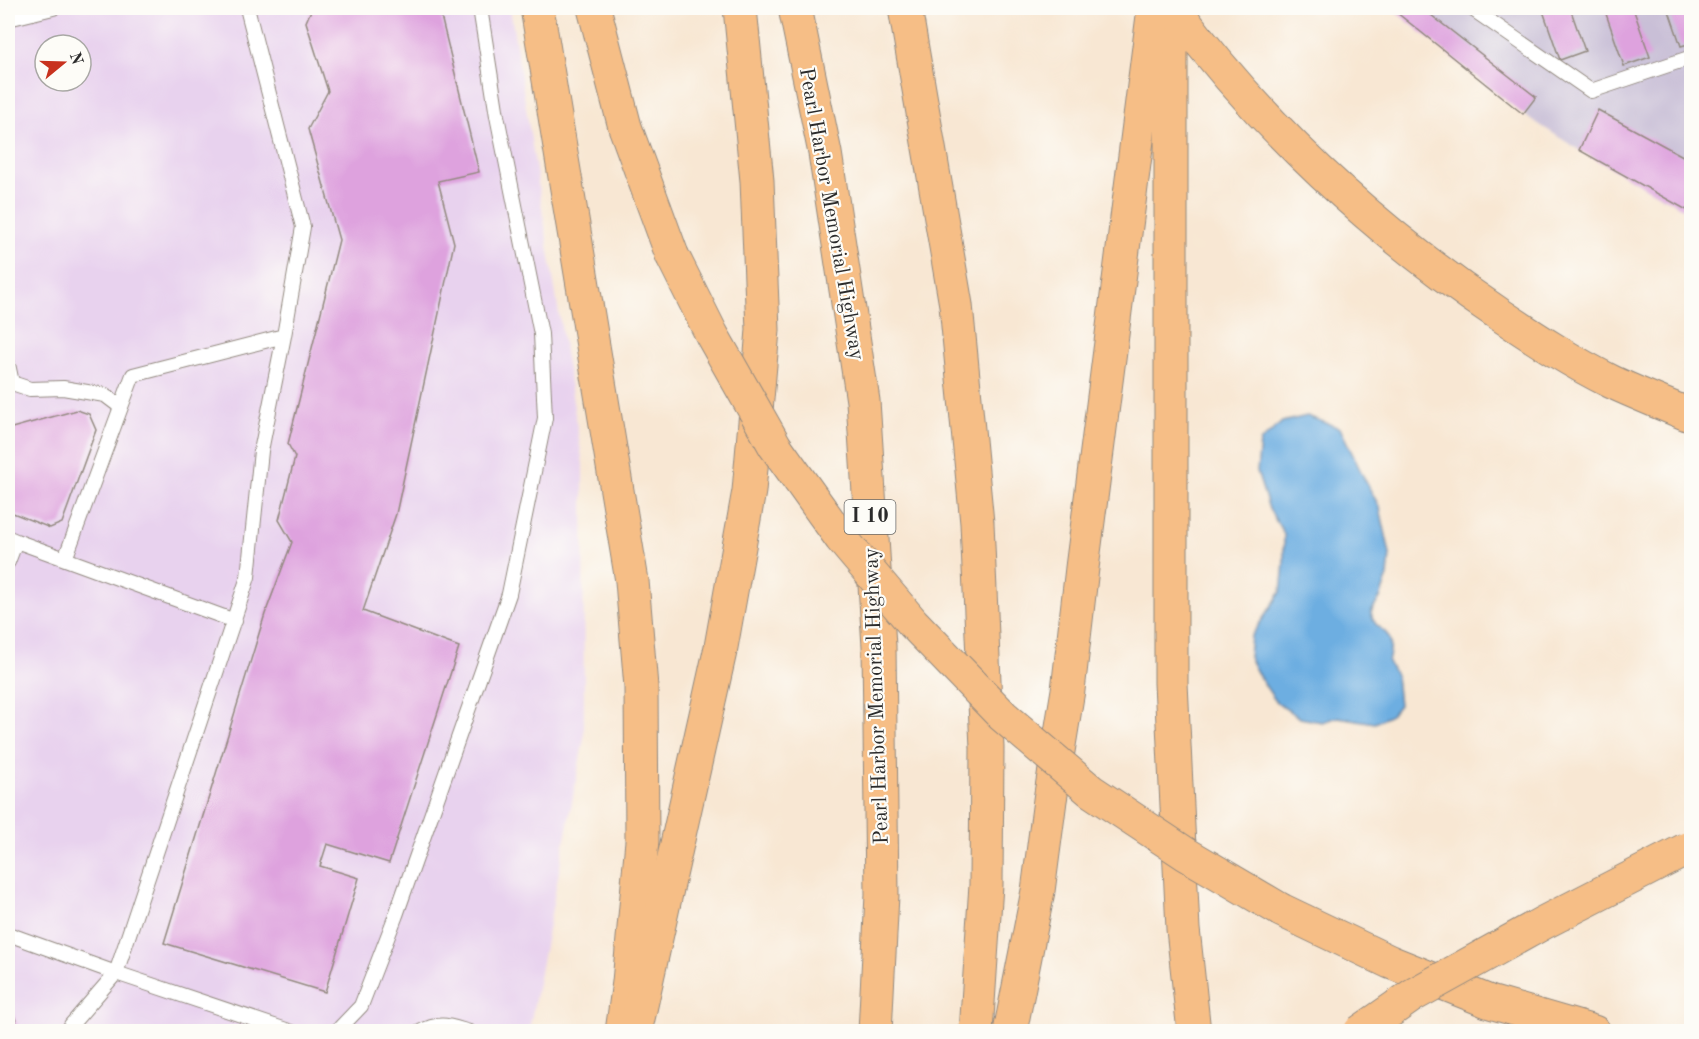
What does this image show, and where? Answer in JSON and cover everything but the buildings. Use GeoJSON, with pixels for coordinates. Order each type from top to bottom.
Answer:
{"type":"FeatureCollection","features":[{"type":"Feature","properties":{"kind":"main road"},"geometry":{"type":"LineString","coordinates":[[537,8],[632,581],[640,676],[642,841],[622,1032]]}},
{"type":"Feature","properties":{"kind":"main road"},"geometry":{"type":"LineString","coordinates":[[594,8],[625,127],[672,255],[712,335],[776,446],[841,538],[913,623],[1003,716],[1091,791],[1186,854],[1281,910],[1390,962],[1490,1002],[1594,1032]]}},
{"type":"Feature","properties":{"kind":"main road"},"geometry":{"type":"LineString","coordinates":[[635,1032],[721,647],[749,491],[763,330],[758,181],[740,8]]}},
{"type":"Feature","properties":{"kind":"main road","name":"Pearl Harbor Memorial Highway"},"geometry":{"type":"LineString","coordinates":[[795,8],[825,153],[863,401],[879,646],[882,895],[875,1032]]}},
{"type":"Feature","properties":{"kind":"main road"},"geometry":{"type":"LineString","coordinates":[[905,8],[956,305],[977,523],[987,760],[986,885],[976,1032]]}},
{"type":"Feature","properties":{"kind":"main road"},"geometry":{"type":"LineString","coordinates":[[1010,1032],[1038,891],[1068,690],[1154,8]]}},
{"type":"Feature","properties":{"kind":"main road"},"geometry":{"type":"LineString","coordinates":[[1172,8],[1207,52],[1279,132],[1370,218],[1455,284],[1534,337],[1611,381],[1692,416]]}},
{"type":"Feature","properties":{"kind":"main road"},"geometry":{"type":"LineString","coordinates":[[1172,8],[1171,683],[1183,929],[1194,1032]]}},
{"type":"Feature","properties":{"kind":"main road"},"geometry":{"type":"LineString","coordinates":[[1360,1032],[1413,995],[1543,923],[1689,848]]}},
{"type":"Feature","properties":{"kind":"lane"},"geometry":{"type":"LineString","coordinates":[[8,19],[35,10],[53,8]]}},
{"type":"Feature","properties":{"kind":"lane"},"geometry":{"type":"LineString","coordinates":[[69,1032],[71,1025],[116,974],[248,577],[261,451],[285,336],[303,227],[247,8]]}},
{"type":"Feature","properties":{"kind":"lane"},"geometry":{"type":"LineString","coordinates":[[336,1032],[361,1005],[396,915],[509,594],[545,418],[541,334],[497,116],[480,8]]}},
{"type":"Feature","properties":{"kind":"lane"},"geometry":{"type":"LineString","coordinates":[[1471,8],[1591,91],[1692,57]]}},
{"type":"Feature","properties":{"kind":"lane"},"geometry":{"type":"LineString","coordinates":[[65,560],[133,375],[285,336]]}},
{"type":"Feature","properties":{"kind":"lane"},"geometry":{"type":"LineString","coordinates":[[8,364],[10,383],[30,389],[63,388],[105,395],[121,407]]}},
{"type":"Feature","properties":{"kind":"lane"},"geometry":{"type":"LineString","coordinates":[[8,562],[12,539],[235,621]]}},
{"type":"Feature","properties":{"kind":"lane"},"geometry":{"type":"LineString","coordinates":[[8,934],[116,974],[292,1032]]}},
{"type":"Feature","properties":{"kind":"lane"},"geometry":{"type":"LineString","coordinates":[[420,1032],[430,1026],[444,1024],[469,1032]]}},
{"type":"Feature","properties":{"kind":"shaded area"},"geometry":{"type":"Polygon","coordinates":[[[8,8],[510,8],[583,464],[584,738],[529,1031],[8,1031],[8,8]]]}},
{"type":"Feature","properties":{"kind":"shaded area"},"geometry":{"type":"Polygon","coordinates":[[[1391,8],[1691,8],[1691,213],[1579,150],[1523,114],[1391,8]]]}},
{"type":"Feature","properties":{"kind":"water"},"geometry":{"type":"Polygon","coordinates":[[[1307,416],[1340,428],[1380,508],[1390,554],[1388,576],[1380,598],[1371,612],[1373,620],[1388,635],[1390,641],[1388,662],[1396,676],[1399,705],[1391,715],[1375,723],[1338,717],[1322,722],[1300,718],[1277,703],[1249,657],[1251,636],[1281,592],[1284,564],[1284,534],[1269,509],[1257,472],[1260,442],[1282,422],[1307,416]]]}}]}
